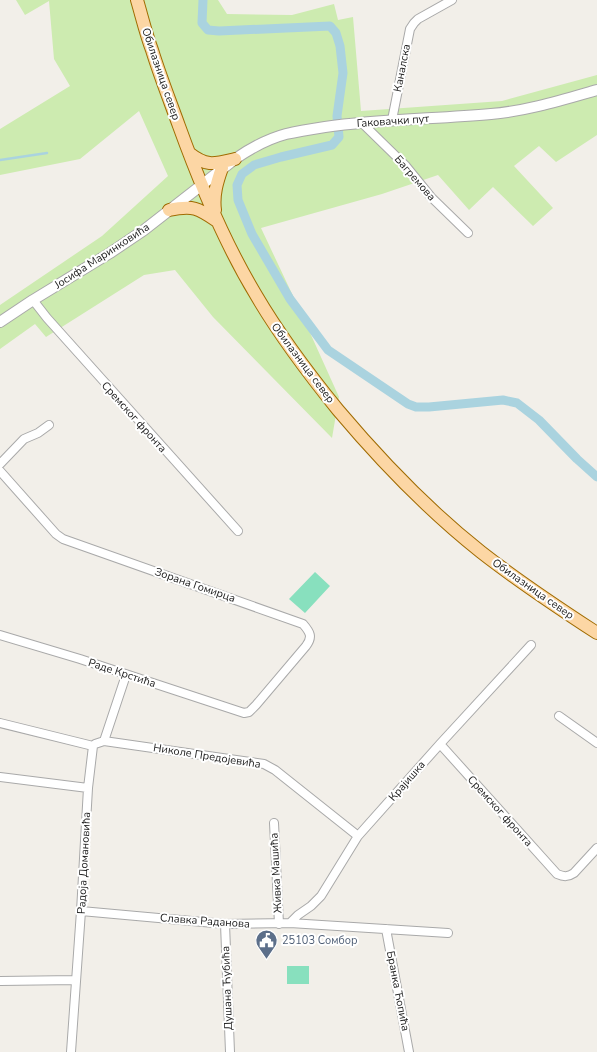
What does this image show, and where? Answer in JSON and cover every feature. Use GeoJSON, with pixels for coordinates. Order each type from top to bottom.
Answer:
{"type":"FeatureCollection","features":[{"type":"Feature","properties":{"kind":"main road","name":"Обилазница север"},"geometry":{"type":"LineString","coordinates":[[137,0],[151,49],[189,154],[217,221],[255,294],[275,326],[309,374],[388,467],[442,518],[480,552],[538,594],[597,633]]}},
{"type":"Feature","properties":{"kind":"main road"},"geometry":{"type":"LineString","coordinates":[[189,154],[199,161],[208,163],[220,163],[235,159]]}},
{"type":"Feature","properties":{"kind":"main road"},"geometry":{"type":"LineString","coordinates":[[217,221],[214,206],[214,194],[222,168]]}},
{"type":"Feature","properties":{"kind":"main road"},"geometry":{"type":"LineString","coordinates":[[169,210],[190,207],[200,210],[217,221]]}},
{"type":"Feature","properties":{"kind":"street","name":"Каналска"},"geometry":{"type":"LineString","coordinates":[[392,120],[410,29],[418,19],[452,0]]}},
{"type":"Feature","properties":{"kind":"street","name":"Гаковачки пут"},"geometry":{"type":"LineString","coordinates":[[201,184],[250,149],[263,142],[286,134],[341,125],[392,120],[491,114],[535,108],[597,90]]}},
{"type":"Feature","properties":{"kind":"street","name":"Багремова"},"geometry":{"type":"LineString","coordinates":[[362,123],[405,166],[431,197],[468,233]]}},
{"type":"Feature","properties":{"kind":"street","name":"Јосифа Маринковића"},"geometry":{"type":"LineString","coordinates":[[0,322],[144,230],[201,184]]}},
{"type":"Feature","properties":{"kind":"street","name":"Сремског фронта"},"geometry":{"type":"LineString","coordinates":[[33,300],[52,324],[238,531]]}},
{"type":"Feature","properties":{"kind":"street"},"geometry":{"type":"LineString","coordinates":[[0,464],[24,439],[38,433],[49,425]]}},
{"type":"Feature","properties":{"kind":"street","name":"Зорана Гомирца"},"geometry":{"type":"LineString","coordinates":[[0,471],[56,534],[63,539],[304,624],[310,635],[310,641],[256,705],[249,712],[244,713]]}},
{"type":"Feature","properties":{"kind":"street","name":"Раде Крстића"},"geometry":{"type":"LineString","coordinates":[[0,635],[80,659],[244,713]]}},
{"type":"Feature","properties":{"kind":"street","name":"Крајишка"},"geometry":{"type":"LineString","coordinates":[[290,923],[321,896],[358,836],[531,645]]}},
{"type":"Feature","properties":{"kind":"street"},"geometry":{"type":"LineString","coordinates":[[0,723],[93,746],[104,741],[126,675]]}},
{"type":"Feature","properties":{"kind":"street"},"geometry":{"type":"LineString","coordinates":[[559,716],[597,743]]}},
{"type":"Feature","properties":{"kind":"street","name":"Николе Предојевића"},"geometry":{"type":"LineString","coordinates":[[104,741],[264,764],[274,770],[358,836]]}},
{"type":"Feature","properties":{"kind":"street","name":"Сремског фронта"},"geometry":{"type":"LineString","coordinates":[[440,744],[557,874],[562,876],[570,876],[597,848]]}},
{"type":"Feature","properties":{"kind":"street","name":"Радоја Домановића"},"geometry":{"type":"LineString","coordinates":[[71,1052],[88,788],[93,746]]}},
{"type":"Feature","properties":{"kind":"street"},"geometry":{"type":"LineString","coordinates":[[0,777],[88,788]]}},
{"type":"Feature","properties":{"kind":"street","name":"Живка Машића"},"geometry":{"type":"LineString","coordinates":[[274,823],[279,924]]}},
{"type":"Feature","properties":{"kind":"street","name":"Славка Раданова"},"geometry":{"type":"LineString","coordinates":[[81,911],[225,924],[290,923],[448,933]]}},
{"type":"Feature","properties":{"kind":"street","name":"Душана Ћубића"},"geometry":{"type":"LineString","coordinates":[[225,924],[230,1052]]}},
{"type":"Feature","properties":{"kind":"street","name":"Бранка Ћопића"},"geometry":{"type":"LineString","coordinates":[[386,930],[409,1052]]}},
{"type":"Feature","properties":{"kind":"street"},"geometry":{"type":"LineString","coordinates":[[0,982],[76,980]]}},
{"type":"Feature","properties":{"kind":"green space"},"geometry":{"type":"Polygon","coordinates":[[[16,0],[218,0],[227,14],[292,15],[334,4],[338,20],[353,17],[361,111],[502,101],[597,75],[597,135],[556,162],[539,146],[514,166],[553,208],[533,226],[493,187],[469,210],[438,175],[382,194],[261,228],[339,397],[332,438],[213,317],[175,270],[144,275],[46,337],[35,324],[0,349],[0,305],[102,236],[168,176],[139,111],[80,159],[0,175],[0,129],[70,86],[54,59],[49,1],[25,15],[16,0]]]}},
{"type":"Feature","properties":{"kind":"green space"},"geometry":{"type":"Polygon","coordinates":[[[315,572],[330,586],[305,613],[289,599],[315,572]]]}},
{"type":"Feature","properties":{"kind":"green space"},"geometry":{"type":"Polygon","coordinates":[[[287,966],[309,966],[309,984],[287,984],[287,966]]]}},
{"type":"Feature","properties":{"kind":"waterway"},"geometry":{"type":"LineString","coordinates":[[203,0],[202,23],[208,30],[219,31],[330,26],[336,33],[340,46],[343,73],[337,116],[339,137],[332,145],[254,165],[242,174],[237,185],[238,200],[252,234],[290,299],[328,350],[408,404],[416,407],[503,400],[517,403],[539,420],[597,477]]}},
{"type":"Feature","properties":{"kind":"waterway"},"geometry":{"type":"LineString","coordinates":[[0,160],[47,153]]}},
{"type":"Feature","properties":{"kind":"place","name":"25103 Сомбор"},"geometry":{"type":"Point","coordinates":[266,960]}}]}
